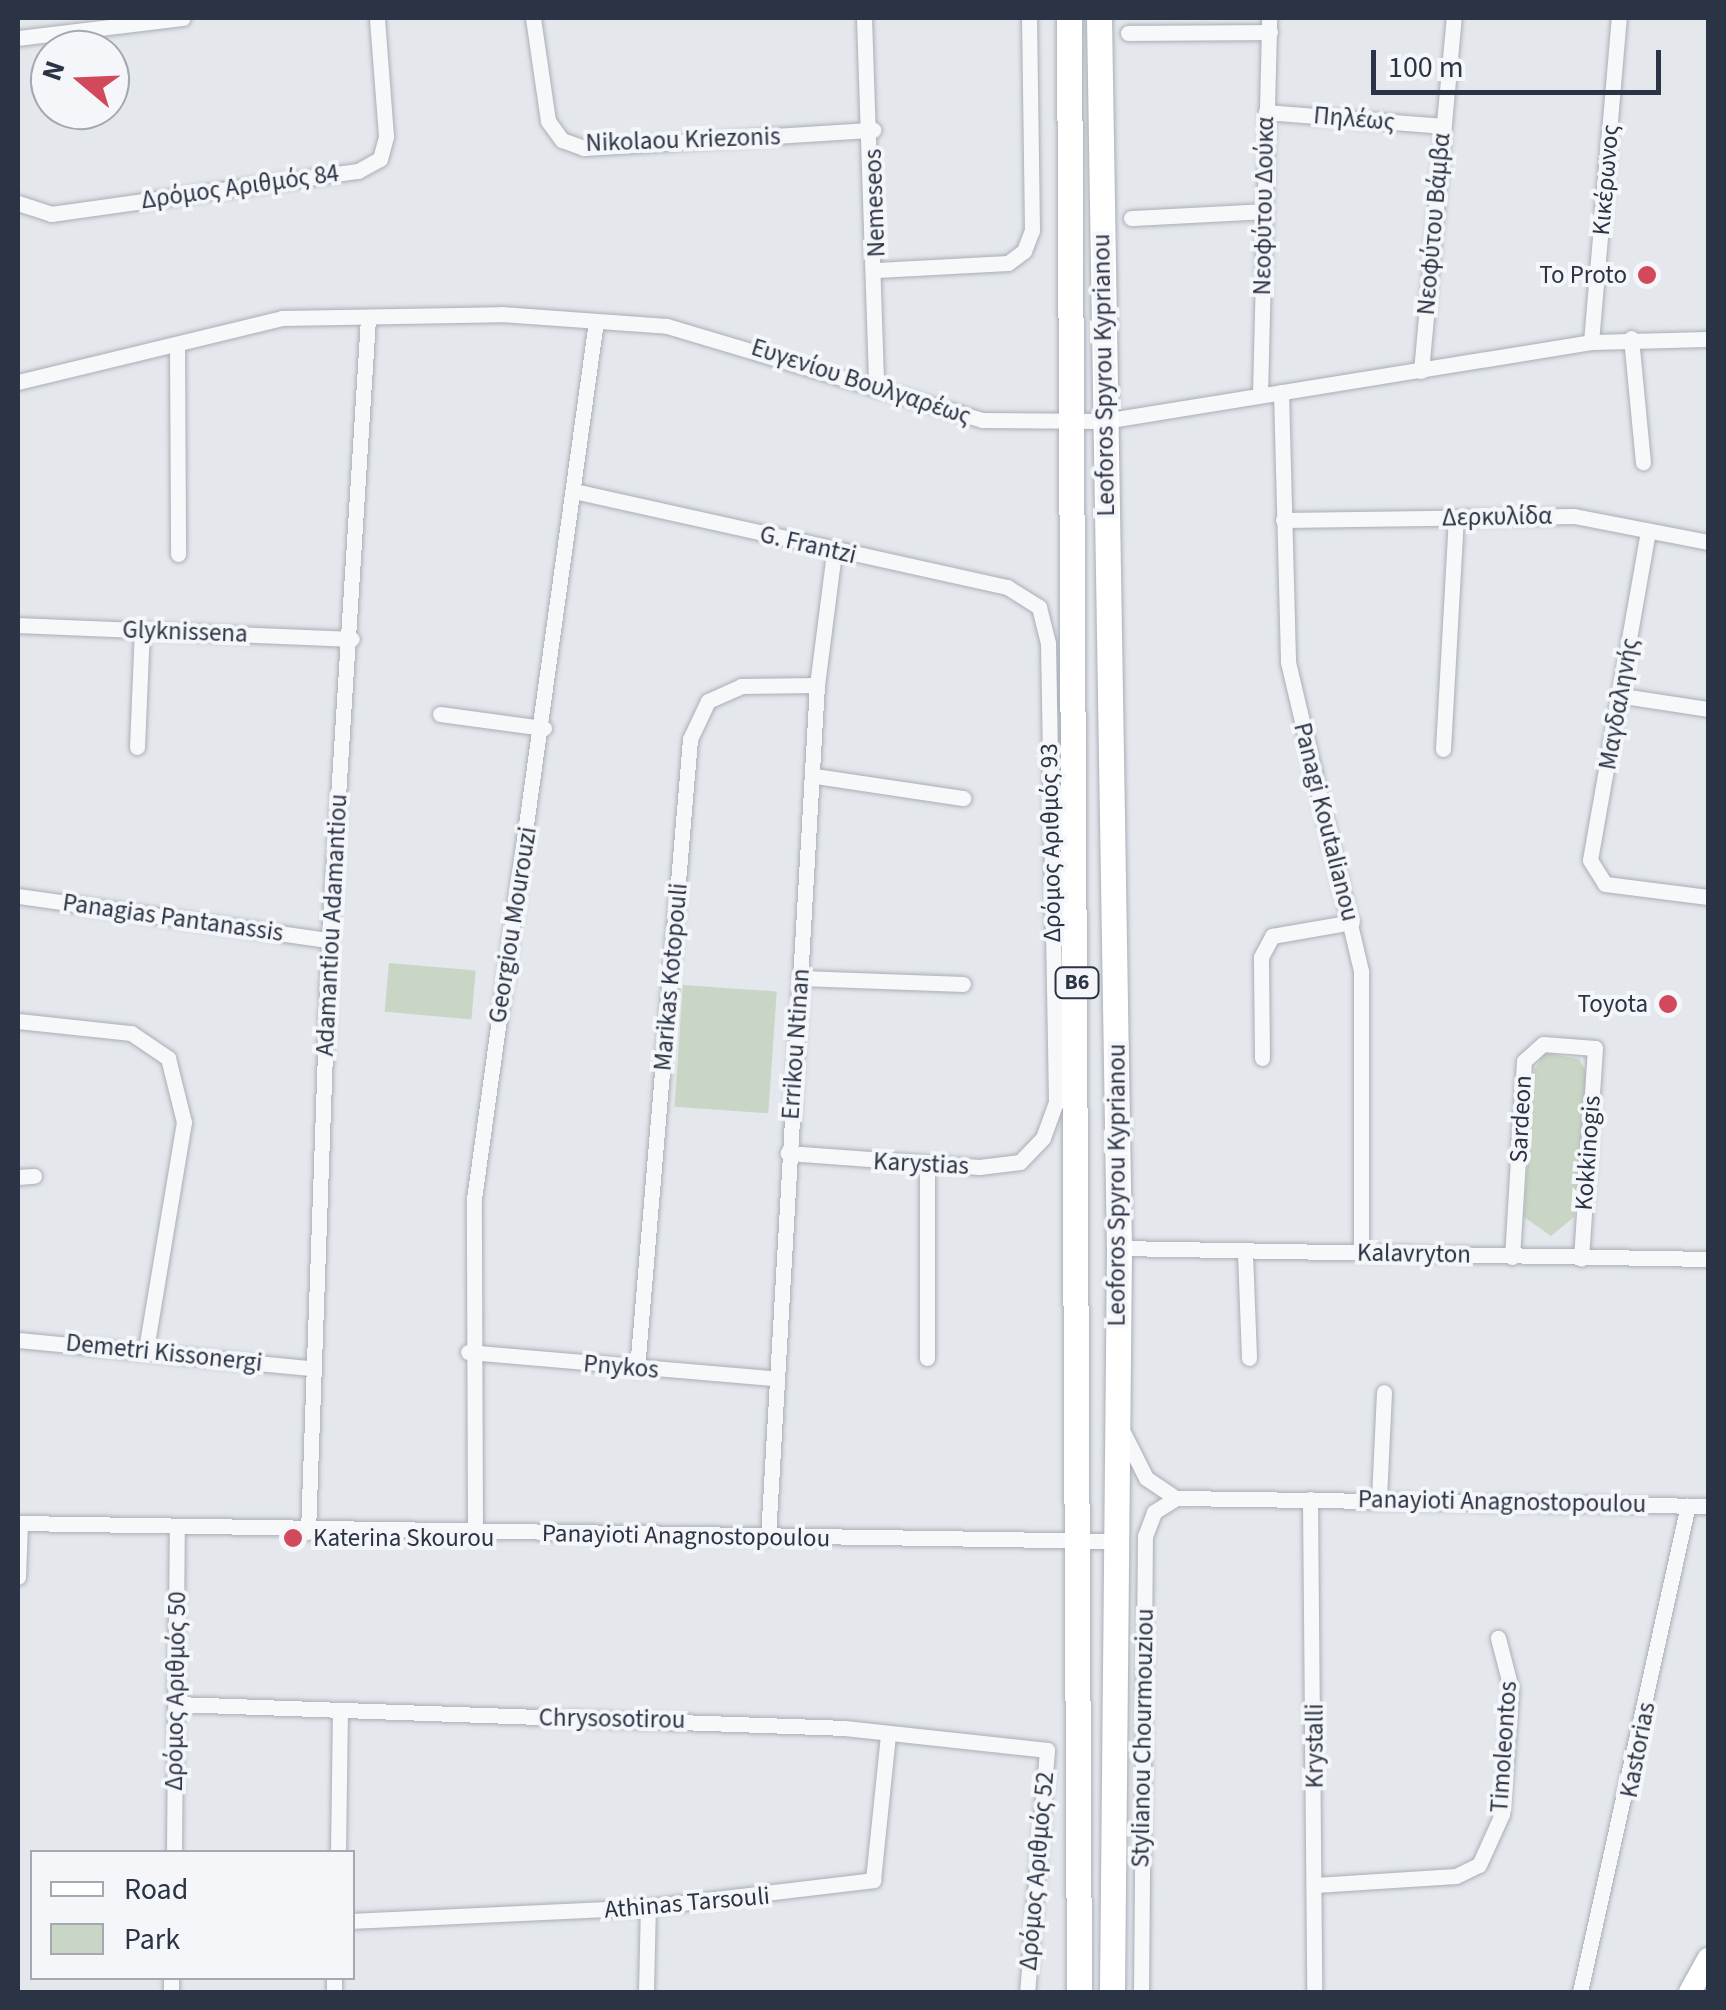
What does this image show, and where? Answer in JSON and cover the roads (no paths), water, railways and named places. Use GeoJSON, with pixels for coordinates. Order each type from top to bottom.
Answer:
{"type":"FeatureCollection","features":[{"type":"Feature","properties":{"kind":"main road","name":"Leoforos Spyrou Kyprianou"},"geometry":{"type":"LineString","coordinates":[[1069,18],[1076,421],[1080,1992]]}},
{"type":"Feature","properties":{"kind":"main road","name":"Leoforos Spyrou Kyprianou"},"geometry":{"type":"LineString","coordinates":[[1099,18],[1119,1248],[1112,1992]]}},
{"type":"Feature","properties":{"kind":"main road"},"geometry":{"type":"LineString","coordinates":[[1690,1992],[1708,1959]]}},
{"type":"Feature","properties":{"kind":"street"},"geometry":{"type":"LineString","coordinates":[[18,38],[183,18]]}},
{"type":"Feature","properties":{"kind":"street","name":"Δρόμος Αριθμός 84"},"geometry":{"type":"LineString","coordinates":[[18,202],[51,214],[369,165],[386,136],[377,18]]}},
{"type":"Feature","properties":{"kind":"street","name":"Nikolaou Kriezonis"},"geometry":{"type":"LineString","coordinates":[[533,18],[548,121],[562,140],[584,148],[873,130]]}},
{"type":"Feature","properties":{"kind":"street","name":"Nemeseos"},"geometry":{"type":"LineString","coordinates":[[864,18],[873,130],[876,388]]}},
{"type":"Feature","properties":{"kind":"street"},"geometry":{"type":"LineString","coordinates":[[877,270],[1008,263],[1024,251],[1032,230],[1029,18]]}},
{"type":"Feature","properties":{"kind":"street","name":"Νεοφύτου Βάμβα"},"geometry":{"type":"LineString","coordinates":[[1421,372],[1454,18]]}},
{"type":"Feature","properties":{"kind":"street","name":"Κικέρωνος"},"geometry":{"type":"LineString","coordinates":[[1591,342],[1619,18]]}},
{"type":"Feature","properties":{"kind":"street"},"geometry":{"type":"LineString","coordinates":[[1128,33],[1270,25]]}},
{"type":"Feature","properties":{"kind":"street","name":"Νεοφύτου Δούκα"},"geometry":{"type":"LineString","coordinates":[[1260,395],[1270,25]]}},
{"type":"Feature","properties":{"kind":"street","name":"Πηλέως"},"geometry":{"type":"LineString","coordinates":[[1266,112],[1443,126]]}},
{"type":"Feature","properties":{"kind":"street"},"geometry":{"type":"LineString","coordinates":[[1131,218],[1264,211]]}},
{"type":"Feature","properties":{"kind":"street","name":"Ευγενίου Βουλγαρέως"},"geometry":{"type":"LineString","coordinates":[[18,382],[282,318],[596,321],[667,326],[778,352],[876,388],[982,420],[1104,422],[1591,342],[1708,339]]}},
{"type":"Feature","properties":{"kind":"street","name":"Adamantiou Adamantiou"},"geometry":{"type":"LineString","coordinates":[[308,1532],[329,940],[352,639],[368,319]]}},
{"type":"Feature","properties":{"kind":"street","name":"Georgiou Mourouzi"},"geometry":{"type":"LineString","coordinates":[[475,1532],[468,1352],[483,1115],[544,728],[596,321]]}},
{"type":"Feature","properties":{"kind":"street"},"geometry":{"type":"LineString","coordinates":[[1632,338],[1643,462]]}},
{"type":"Feature","properties":{"kind":"street"},"geometry":{"type":"LineString","coordinates":[[176,344],[178,554]]}},
{"type":"Feature","properties":{"kind":"street","name":"Panagi Koutalianou"},"geometry":{"type":"LineString","coordinates":[[1281,392],[1288,662],[1352,922],[1367,1050],[1361,1252]]}},
{"type":"Feature","properties":{"kind":"street","name":"G. Frantzi"},"geometry":{"type":"LineString","coordinates":[[574,491],[1007,588],[1039,607]]}},
{"type":"Feature","properties":{"kind":"street","name":"Δερκυλίδα"},"geometry":{"type":"LineString","coordinates":[[1283,520],[1574,516],[1708,542]]}},
{"type":"Feature","properties":{"kind":"street"},"geometry":{"type":"LineString","coordinates":[[1443,749],[1456,518]]}},
{"type":"Feature","properties":{"kind":"street","name":"Μαγδαληνής"},"geometry":{"type":"LineString","coordinates":[[1648,532],[1594,875],[1708,896]]}},
{"type":"Feature","properties":{"kind":"street","name":"Errikou Ntinan"},"geometry":{"type":"LineString","coordinates":[[768,1537],[774,1378],[818,685],[834,552]]}},
{"type":"Feature","properties":{"kind":"street","name":"Δρόμος Αριθμός 93"},"geometry":{"type":"LineString","coordinates":[[1039,607],[1048,643],[1056,1102],[1044,1138]]}},
{"type":"Feature","properties":{"kind":"street","name":"Glyknissena"},"geometry":{"type":"LineString","coordinates":[[18,624],[352,639]]}},
{"type":"Feature","properties":{"kind":"street"},"geometry":{"type":"LineString","coordinates":[[137,747],[142,630]]}},
{"type":"Feature","properties":{"kind":"street","name":"Marikas Kotopouli"},"geometry":{"type":"LineString","coordinates":[[636,1369],[690,739],[708,702],[741,686],[818,685]]}},
{"type":"Feature","properties":{"kind":"street"},"geometry":{"type":"LineString","coordinates":[[1622,696],[1708,709]]}},
{"type":"Feature","properties":{"kind":"street"},"geometry":{"type":"LineString","coordinates":[[440,714],[544,728]]}},
{"type":"Feature","properties":{"kind":"street"},"geometry":{"type":"LineString","coordinates":[[814,776],[963,798]]}},
{"type":"Feature","properties":{"kind":"street","name":"Panagias Pantanassis"},"geometry":{"type":"LineString","coordinates":[[18,896],[329,940]]}},
{"type":"Feature","properties":{"kind":"street"},"geometry":{"type":"LineString","coordinates":[[1262,1058],[1261,957],[1272,936],[1352,922]]}},
{"type":"Feature","properties":{"kind":"street"},"geometry":{"type":"LineString","coordinates":[[801,978],[963,984]]}},
{"type":"Feature","properties":{"kind":"street"},"geometry":{"type":"LineString","coordinates":[[18,1021],[131,1033],[168,1058],[184,1122],[146,1350]]}},
{"type":"Feature","properties":{"kind":"street","name":"Sardeon"},"geometry":{"type":"LineString","coordinates":[[1512,1256],[1524,1061],[1542,1044],[1595,1048]]}},
{"type":"Feature","properties":{"kind":"street","name":"Kokkinogis"},"geometry":{"type":"LineString","coordinates":[[1580,1259],[1595,1048]]}},
{"type":"Feature","properties":{"kind":"street","name":"Karystias"},"geometry":{"type":"LineString","coordinates":[[788,1153],[927,1169],[1020,1162],[1044,1138]]}},
{"type":"Feature","properties":{"kind":"street"},"geometry":{"type":"LineString","coordinates":[[926,1358],[927,1169]]}},
{"type":"Feature","properties":{"kind":"street","name":"Kalavryton"},"geometry":{"type":"LineString","coordinates":[[1119,1248],[1245,1254],[1361,1252],[1708,1259]]}},
{"type":"Feature","properties":{"kind":"street"},"geometry":{"type":"LineString","coordinates":[[1245,1254],[1249,1358]]}},
{"type":"Feature","properties":{"kind":"street","name":"Demetri Kissonergi"},"geometry":{"type":"LineString","coordinates":[[18,1340],[311,1368]]}},
{"type":"Feature","properties":{"kind":"street","name":"Pnykos"},"geometry":{"type":"LineString","coordinates":[[468,1352],[774,1378]]}},
{"type":"Feature","properties":{"kind":"street"},"geometry":{"type":"LineString","coordinates":[[1379,1498],[1384,1392]]}},
{"type":"Feature","properties":{"kind":"street"},"geometry":{"type":"LineString","coordinates":[[1116,1406],[1132,1458],[1176,1498]]}},
{"type":"Feature","properties":{"kind":"street","name":"Panayioti Anagnostopoulou"},"geometry":{"type":"LineString","coordinates":[[1176,1498],[1379,1498],[1708,1506]]}},
{"type":"Feature","properties":{"kind":"street","name":"Stylianou Chourmouziou"},"geometry":{"type":"LineString","coordinates":[[1141,1992],[1145,1536],[1154,1512],[1176,1498]]}},
{"type":"Feature","properties":{"kind":"street","name":"Krystalli"},"geometry":{"type":"LineString","coordinates":[[1310,1499],[1314,1992]]}},
{"type":"Feature","properties":{"kind":"street","name":"Kastorias"},"geometry":{"type":"LineString","coordinates":[[1580,1992],[1688,1506]]}},
{"type":"Feature","properties":{"kind":"street"},"geometry":{"type":"LineString","coordinates":[[18,1523],[18,1577]]}},
{"type":"Feature","properties":{"kind":"street","name":"Panayioti Anagnostopoulou"},"geometry":{"type":"LineString","coordinates":[[18,1523],[177,1530],[1078,1544],[1114,1541]]}},
{"type":"Feature","properties":{"kind":"street","name":"Δρόμος Αριθμός 50"},"geometry":{"type":"LineString","coordinates":[[174,1850],[177,1530]]}},
{"type":"Feature","properties":{"kind":"street","name":"Timoleontos"},"geometry":{"type":"LineString","coordinates":[[1314,1885],[1456,1876],[1479,1865],[1502,1814],[1511,1688],[1498,1638]]}},
{"type":"Feature","properties":{"kind":"street","name":"Chrysosotirou"},"geometry":{"type":"LineString","coordinates":[[176,1704],[340,1714],[646,1718],[1046,1750]]}},
{"type":"Feature","properties":{"kind":"street"},"geometry":{"type":"LineString","coordinates":[[338,1850],[340,1714]]}},
{"type":"Feature","properties":{"kind":"street","name":"Athinas Tarsouli"},"geometry":{"type":"LineString","coordinates":[[355,1921],[648,1907],[873,1880],[888,1735]]}},
{"type":"Feature","properties":{"kind":"street","name":"Δρόμος Αριθμός 52"},"geometry":{"type":"LineString","coordinates":[[1027,1992],[1046,1750]]}},
{"type":"Feature","properties":{"kind":"street"},"geometry":{"type":"LineString","coordinates":[[646,1992],[648,1907]]}},
{"type":"Feature","properties":{"kind":"place","name":"To Proto"},"geometry":{"type":"Point","coordinates":[1647,275]}},
{"type":"Feature","properties":{"kind":"place","name":"Toyota"},"geometry":{"type":"Point","coordinates":[1668,1004]}},
{"type":"Feature","properties":{"kind":"place","name":"Katerina Skourou"},"geometry":{"type":"Point","coordinates":[293,1538]}}]}
